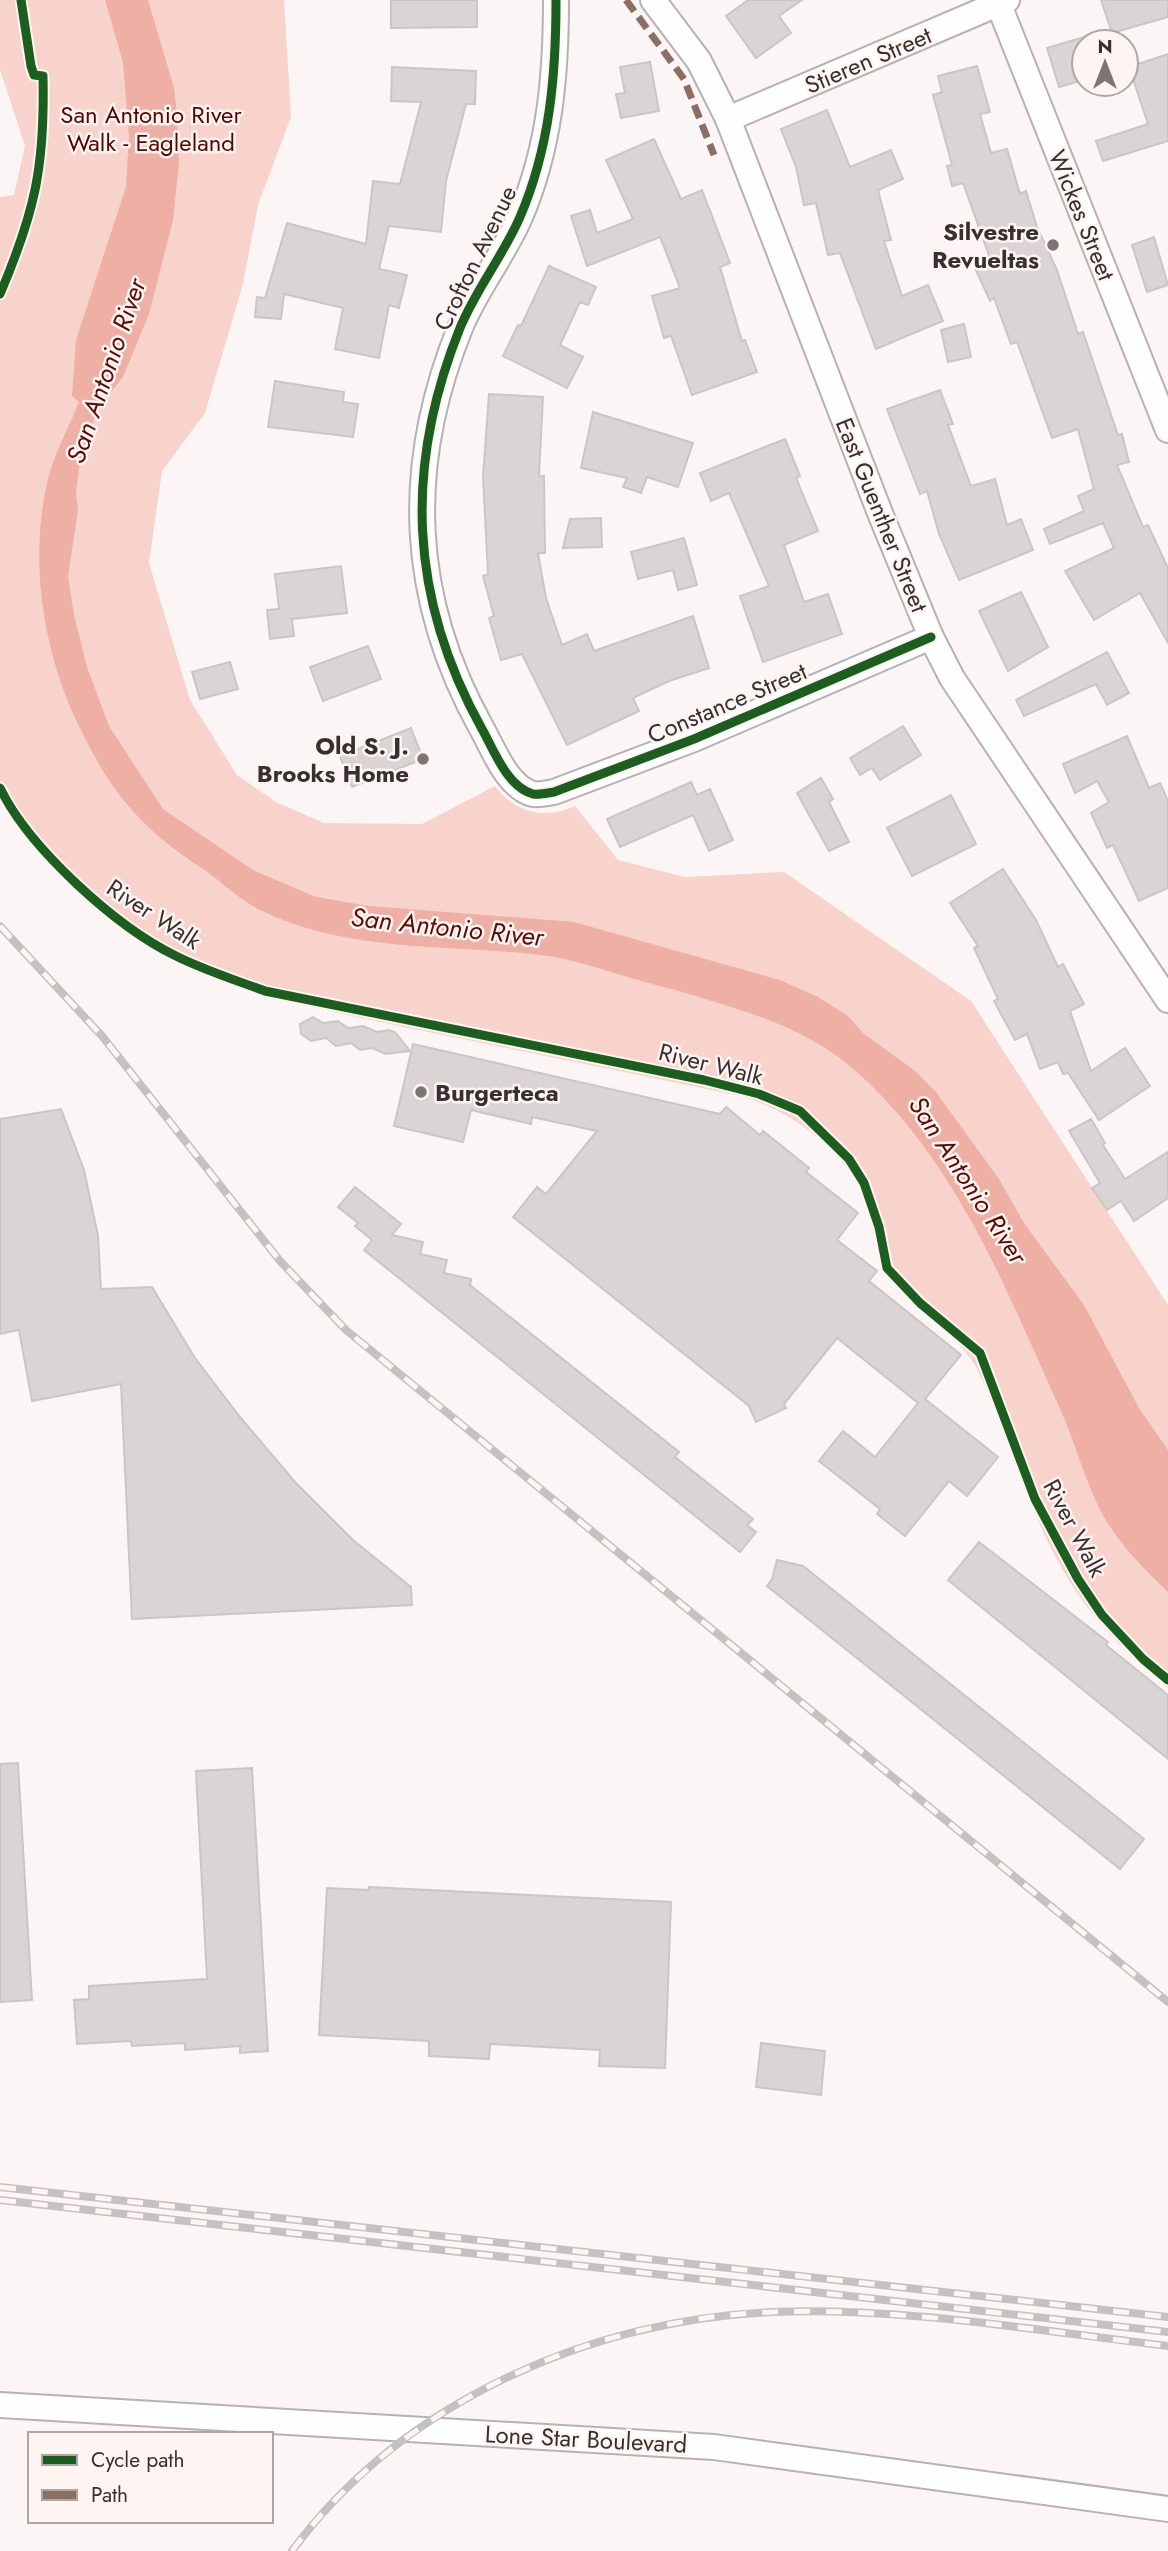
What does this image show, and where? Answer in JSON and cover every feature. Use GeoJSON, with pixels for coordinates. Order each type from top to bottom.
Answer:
{"type":"FeatureCollection","features":[{"type":"Feature","properties":{"kind":"street","name":"Crofton Avenue"},"geometry":{"type":"LineString","coordinates":[[534,794],[517,785],[503,766],[463,694],[446,654],[425,570],[421,484],[427,441],[442,375],[471,304],[520,216],[545,138],[556,67],[556,0]]}},
{"type":"Feature","properties":{"kind":"street","name":"East Guenther Street"},"geometry":{"type":"LineString","coordinates":[[653,0],[699,61],[728,119],[931,637],[952,678],[1168,1000]]}},
{"type":"Feature","properties":{"kind":"street","name":"Stieren Street"},"geometry":{"type":"LineString","coordinates":[[728,119],[1001,2]]}},
{"type":"Feature","properties":{"kind":"street","name":"Wickes Street"},"geometry":{"type":"LineString","coordinates":[[1001,2],[1168,430]]}},
{"type":"Feature","properties":{"kind":"street","name":"Constance Street"},"geometry":{"type":"LineString","coordinates":[[534,794],[554,792],[694,739],[931,637]]}},
{"type":"Feature","properties":{"kind":"street","name":"Lone Star Boulevard"},"geometry":{"type":"LineString","coordinates":[[0,2405],[714,2446],[1168,2509]]}},
{"type":"Feature","properties":{"kind":"green space","name":"San Antonio River Walk - Eagleland"},"geometry":{"type":"Polygon","coordinates":[[[0,0],[284,0],[291,117],[258,205],[243,284],[205,413],[162,471],[149,563],[190,700],[237,775],[276,802],[324,823],[422,824],[495,786],[512,802],[531,811],[553,813],[575,806],[618,860],[685,877],[784,872],[971,1001],[1168,1305],[1168,1688],[1118,1643],[1076,1591],[1033,1508],[1000,1421],[975,1365],[955,1340],[897,1285],[887,1272],[859,1187],[834,1153],[802,1125],[745,1097],[317,1008],[255,991],[198,970],[143,942],[93,905],[45,858],[0,798],[0,197],[14,195],[25,146],[0,70],[0,0]]]}},
{"type":"Feature","properties":{"kind":"water","name":"San Antonio River"},"geometry":{"type":"Polygon","coordinates":[[[105,0],[148,0],[174,88],[179,163],[173,220],[149,314],[123,377],[98,408],[80,461],[76,492],[78,511],[68,576],[87,667],[109,726],[163,809],[253,870],[316,897],[369,906],[574,922],[780,980],[818,997],[848,1016],[863,1033],[915,1071],[936,1092],[999,1179],[1024,1223],[1084,1305],[1139,1408],[1168,1450],[1168,1592],[1113,1532],[1100,1509],[1021,1321],[977,1231],[952,1188],[893,1108],[841,1059],[804,1036],[744,1011],[576,962],[541,955],[398,945],[328,934],[293,924],[260,910],[236,895],[159,837],[127,805],[101,768],[77,722],[55,664],[42,602],[40,540],[48,479],[79,402],[72,396],[76,340],[126,187],[129,135],[123,62],[105,0]]]}},
{"type":"Feature","properties":{"kind":"building"},"geometry":{"type":"Polygon","coordinates":[[[391,0],[477,0],[477,27],[391,28],[391,0]]]}},
{"type":"Feature","properties":{"kind":"building"},"geometry":{"type":"Polygon","coordinates":[[[748,0],[802,0],[779,16],[791,33],[756,58],[726,16],[748,0]]]}},
{"type":"Feature","properties":{"kind":"building"},"geometry":{"type":"Polygon","coordinates":[[[1101,0],[1168,0],[1168,17],[1130,28],[1110,28],[1101,0]]]}},
{"type":"Feature","properties":{"kind":"building"},"geometry":{"type":"Polygon","coordinates":[[[1070,41],[1070,84],[1059,87],[1047,48],[1070,41]]]}},
{"type":"Feature","properties":{"kind":"building"},"geometry":{"type":"Polygon","coordinates":[[[1168,54],[1168,141],[1103,161],[1096,141],[1148,124],[1139,98],[1140,63],[1168,54]]]}},
{"type":"Feature","properties":{"kind":"building"},"geometry":{"type":"Polygon","coordinates":[[[650,62],[659,111],[621,118],[616,94],[625,93],[620,67],[650,62]]]}},
{"type":"Feature","properties":{"kind":"building"},"geometry":{"type":"Polygon","coordinates":[[[977,66],[990,112],[980,114],[991,153],[1007,149],[1020,194],[1026,191],[1037,227],[1057,270],[1078,334],[1083,332],[1118,435],[1122,434],[1129,462],[1117,465],[1143,527],[1148,525],[1168,568],[1168,643],[1140,593],[1094,620],[1065,571],[1114,548],[1103,523],[1050,544],[1044,529],[1084,511],[1078,496],[1094,489],[1078,429],[1052,438],[1017,342],[1011,344],[994,298],[990,301],[975,268],[991,261],[963,183],[952,186],[947,166],[952,165],[933,95],[942,92],[938,76],[977,66]]]}},
{"type":"Feature","properties":{"kind":"building"},"geometry":{"type":"Polygon","coordinates":[[[392,67],[476,71],[475,104],[466,104],[446,181],[441,232],[389,226],[379,269],[407,275],[399,308],[389,305],[379,358],[335,349],[343,308],[284,294],[281,319],[255,317],[257,297],[265,298],[287,223],[366,244],[373,181],[400,184],[421,102],[391,101],[392,67]]]}},
{"type":"Feature","properties":{"kind":"building"},"geometry":{"type":"Polygon","coordinates":[[[827,110],[850,167],[891,150],[903,179],[878,190],[891,240],[884,241],[902,296],[928,285],[943,321],[876,349],[840,253],[828,255],[816,203],[804,205],[796,167],[781,129],[827,110]]]}},
{"type":"Feature","properties":{"kind":"building"},"geometry":{"type":"Polygon","coordinates":[[[654,139],[681,199],[702,190],[730,263],[720,267],[742,341],[745,340],[757,372],[692,395],[671,336],[664,338],[652,296],[680,288],[660,237],[587,266],[571,216],[590,210],[597,233],[633,219],[606,160],[654,139]]]}},
{"type":"Feature","properties":{"kind":"building"},"geometry":{"type":"Polygon","coordinates":[[[1154,237],[1168,285],[1147,292],[1132,245],[1154,237]]]}},
{"type":"Feature","properties":{"kind":"building"},"geometry":{"type":"Polygon","coordinates":[[[549,266],[596,287],[588,305],[580,302],[560,345],[583,357],[567,388],[503,356],[518,325],[521,326],[549,266]]]}},
{"type":"Feature","properties":{"kind":"building"},"geometry":{"type":"Polygon","coordinates":[[[964,324],[971,357],[948,362],[941,330],[964,324]]]}},
{"type":"Feature","properties":{"kind":"building"},"geometry":{"type":"Polygon","coordinates":[[[275,381],[344,392],[343,402],[358,404],[353,437],[268,427],[275,381]]]}},
{"type":"Feature","properties":{"kind":"building"},"geometry":{"type":"Polygon","coordinates":[[[940,390],[953,424],[948,425],[971,486],[995,479],[1007,525],[1021,519],[1033,550],[959,580],[939,534],[927,491],[920,494],[887,409],[940,390]]]}},
{"type":"Feature","properties":{"kind":"building"},"geometry":{"type":"Polygon","coordinates":[[[489,394],[543,397],[539,476],[544,476],[545,553],[538,553],[546,598],[562,645],[587,634],[594,651],[693,616],[709,668],[669,681],[633,698],[639,711],[567,745],[522,654],[501,660],[489,618],[494,616],[483,576],[488,574],[483,477],[489,394]]]}},
{"type":"Feature","properties":{"kind":"building"},"geometry":{"type":"Polygon","coordinates":[[[593,412],[693,443],[678,487],[647,477],[641,493],[623,487],[627,478],[581,468],[593,412]]]}},
{"type":"Feature","properties":{"kind":"building"},"geometry":{"type":"Polygon","coordinates":[[[785,439],[800,476],[796,478],[818,531],[784,545],[804,602],[828,594],[842,634],[763,662],[740,596],[769,586],[729,493],[711,501],[700,473],[785,439]]]}},
{"type":"Feature","properties":{"kind":"building"},"geometry":{"type":"Polygon","coordinates":[[[601,518],[602,547],[563,548],[570,519],[601,518]]]}},
{"type":"Feature","properties":{"kind":"building"},"geometry":{"type":"Polygon","coordinates":[[[684,538],[697,585],[678,590],[673,570],[638,579],[631,552],[684,538]]]}},
{"type":"Feature","properties":{"kind":"building"},"geometry":{"type":"Polygon","coordinates":[[[341,566],[347,613],[292,619],[294,636],[270,639],[267,610],[279,609],[275,574],[341,566]]]}},
{"type":"Feature","properties":{"kind":"building"},"geometry":{"type":"Polygon","coordinates":[[[1021,592],[1048,647],[1008,671],[979,611],[1021,592]]]}},
{"type":"Feature","properties":{"kind":"building"},"geometry":{"type":"Polygon","coordinates":[[[368,646],[381,679],[323,701],[310,667],[368,646]]]}},
{"type":"Feature","properties":{"kind":"building"},"geometry":{"type":"Polygon","coordinates":[[[1107,652],[1129,693],[1107,705],[1096,684],[1024,716],[1016,700],[1107,652]]]}},
{"type":"Feature","properties":{"kind":"building"},"geometry":{"type":"Polygon","coordinates":[[[230,662],[238,689],[200,699],[192,672],[230,662]]]}},
{"type":"Feature","properties":{"kind":"building"},"geometry":{"type":"Polygon","coordinates":[[[903,726],[921,755],[880,780],[872,768],[860,775],[850,758],[903,726]]]}},
{"type":"Feature","properties":{"kind":"building"},"geometry":{"type":"Polygon","coordinates":[[[411,728],[423,759],[352,787],[340,756],[411,728]]]}},
{"type":"Feature","properties":{"kind":"building"},"geometry":{"type":"Polygon","coordinates":[[[1127,736],[1149,788],[1160,783],[1168,801],[1168,888],[1139,901],[1113,845],[1107,848],[1091,813],[1109,802],[1097,781],[1075,793],[1063,764],[1127,736]]]}},
{"type":"Feature","properties":{"kind":"building"},"geometry":{"type":"Polygon","coordinates":[[[821,778],[833,799],[829,802],[849,842],[829,851],[797,793],[821,778]]]}},
{"type":"Feature","properties":{"kind":"building"},"geometry":{"type":"Polygon","coordinates":[[[691,782],[697,795],[710,789],[733,840],[709,851],[693,815],[620,847],[607,819],[691,782]]]}},
{"type":"Feature","properties":{"kind":"building"},"geometry":{"type":"Polygon","coordinates":[[[951,795],[976,844],[912,876],[887,828],[951,795]]]}},
{"type":"Feature","properties":{"kind":"building"},"geometry":{"type":"Polygon","coordinates":[[[1003,869],[1036,920],[1058,967],[1063,964],[1084,1004],[1070,1011],[1091,1071],[1125,1048],[1150,1086],[1099,1120],[1068,1073],[1063,1074],[1058,1062],[1040,1069],[1027,1034],[1015,1040],[994,1001],[998,999],[974,948],[978,946],[950,903],[1003,869]]]}},
{"type":"Feature","properties":{"kind":"building"},"geometry":{"type":"Polygon","coordinates":[[[313,1017],[323,1023],[338,1021],[348,1028],[363,1026],[377,1032],[395,1032],[410,1051],[386,1054],[372,1048],[360,1050],[351,1043],[336,1046],[326,1038],[311,1041],[301,1034],[300,1024],[313,1017]]]}},
{"type":"Feature","properties":{"kind":"building"},"geometry":{"type":"Polygon","coordinates":[[[413,1044],[720,1114],[726,1107],[760,1135],[763,1131],[809,1168],[806,1172],[858,1213],[837,1240],[877,1271],[869,1281],[961,1355],[925,1399],[998,1457],[967,1496],[949,1481],[905,1536],[877,1514],[880,1509],[819,1461],[843,1431],[875,1457],[918,1403],[837,1338],[784,1404],[786,1408],[756,1422],[749,1406],[513,1217],[537,1187],[546,1194],[597,1131],[532,1117],[531,1124],[471,1110],[463,1142],[394,1126],[413,1044]]]}},
{"type":"Feature","properties":{"kind":"building"},"geometry":{"type":"Polygon","coordinates":[[[61,1109],[84,1170],[98,1236],[101,1289],[152,1287],[195,1358],[240,1417],[295,1482],[353,1540],[411,1587],[412,1605],[132,1619],[121,1384],[32,1401],[19,1330],[0,1334],[0,1119],[61,1109]]]}},
{"type":"Feature","properties":{"kind":"building"},"geometry":{"type":"Polygon","coordinates":[[[1091,1119],[1105,1143],[1103,1145],[1125,1179],[1168,1152],[1168,1198],[1134,1221],[1121,1201],[1107,1210],[1092,1188],[1100,1183],[1069,1131],[1091,1119]]]}},
{"type":"Feature","properties":{"kind":"building"},"geometry":{"type":"Polygon","coordinates":[[[355,1187],[401,1224],[392,1235],[423,1242],[420,1254],[447,1260],[444,1273],[471,1279],[470,1285],[679,1452],[675,1457],[753,1519],[747,1525],[756,1532],[740,1552],[364,1250],[372,1240],[355,1226],[358,1223],[338,1207],[355,1187]]]}},
{"type":"Feature","properties":{"kind":"building"},"geometry":{"type":"Polygon","coordinates":[[[979,1542],[1108,1642],[1106,1645],[1168,1695],[1168,1759],[948,1580],[979,1542]]]}},
{"type":"Feature","properties":{"kind":"building"},"geometry":{"type":"Polygon","coordinates":[[[777,1560],[803,1566],[1144,1839],[1120,1869],[767,1586],[772,1579],[777,1560]]]}},
{"type":"Feature","properties":{"kind":"building"},"geometry":{"type":"Polygon","coordinates":[[[18,1763],[32,2000],[0,2002],[0,1764],[18,1763]]]}},
{"type":"Feature","properties":{"kind":"building"},"geometry":{"type":"Polygon","coordinates":[[[252,1768],[268,2051],[240,2053],[240,2046],[185,2050],[185,2043],[132,2046],[131,2041],[77,2044],[74,2000],[89,1999],[89,1986],[207,1979],[196,1771],[252,1768]]]}},
{"type":"Feature","properties":{"kind":"building"},"geometry":{"type":"Polygon","coordinates":[[[369,1887],[671,1902],[665,2068],[599,2066],[600,2050],[490,2044],[489,2059],[429,2056],[429,2041],[319,2035],[327,1888],[369,1890],[369,1887]]]}},
{"type":"Feature","properties":{"kind":"building"},"geometry":{"type":"Polygon","coordinates":[[[761,2043],[825,2051],[821,2095],[756,2087],[761,2043]]]}},
{"type":"Feature","properties":{"kind":"railway"},"geometry":{"type":"LineString","coordinates":[[0,926],[102,1036],[280,1261],[346,1330],[1168,2002]]}},
{"type":"Feature","properties":{"kind":"railway"},"geometry":{"type":"LineString","coordinates":[[0,2187],[1168,2317]]}},
{"type":"Feature","properties":{"kind":"railway"},"geometry":{"type":"LineString","coordinates":[[0,2200],[1168,2332]]}},
{"type":"Feature","properties":{"kind":"railway"},"geometry":{"type":"LineString","coordinates":[[292,2551],[337,2498],[388,2452],[445,2412],[505,2378],[570,2351],[637,2331],[705,2318],[822,2311],[971,2322],[1168,2346]]}},
{"type":"Feature","properties":{"kind":"marked path"},"geometry":{"type":"LineString","coordinates":[[626,0],[684,79],[714,155]]}},
{"type":"Feature","properties":{"kind":"cycle path"},"geometry":{"type":"LineString","coordinates":[[0,294],[30,213],[40,163],[42,136],[43,76],[34,75],[31,66],[21,0]]}},
{"type":"Feature","properties":{"kind":"cycle path"},"geometry":{"type":"LineString","coordinates":[[556,0],[553,83],[538,164],[520,217],[460,328],[442,380],[430,431],[423,481],[423,531],[428,581],[440,631],[458,680],[502,767],[524,790],[533,794],[554,792],[694,739],[931,637]]}},
{"type":"Feature","properties":{"kind":"cycle path","name":"River Walk"},"geometry":{"type":"LineString","coordinates":[[0,788],[31,835],[76,884],[152,943],[209,970],[265,991],[704,1080],[759,1094],[800,1111],[849,1159],[864,1183],[879,1227],[887,1268],[920,1303],[980,1353],[1035,1499],[1078,1579],[1102,1615],[1143,1659],[1168,1680]]}},
{"type":"Feature","properties":{"kind":"place","name":"Silvestre Revueltas"},"geometry":{"type":"Point","coordinates":[1053,245]}},
{"type":"Feature","properties":{"kind":"place","name":"Old S. J. Brooks Home"},"geometry":{"type":"Point","coordinates":[423,759]}},
{"type":"Feature","properties":{"kind":"place","name":"Burgerteca"},"geometry":{"type":"Point","coordinates":[421,1092]}}]}
